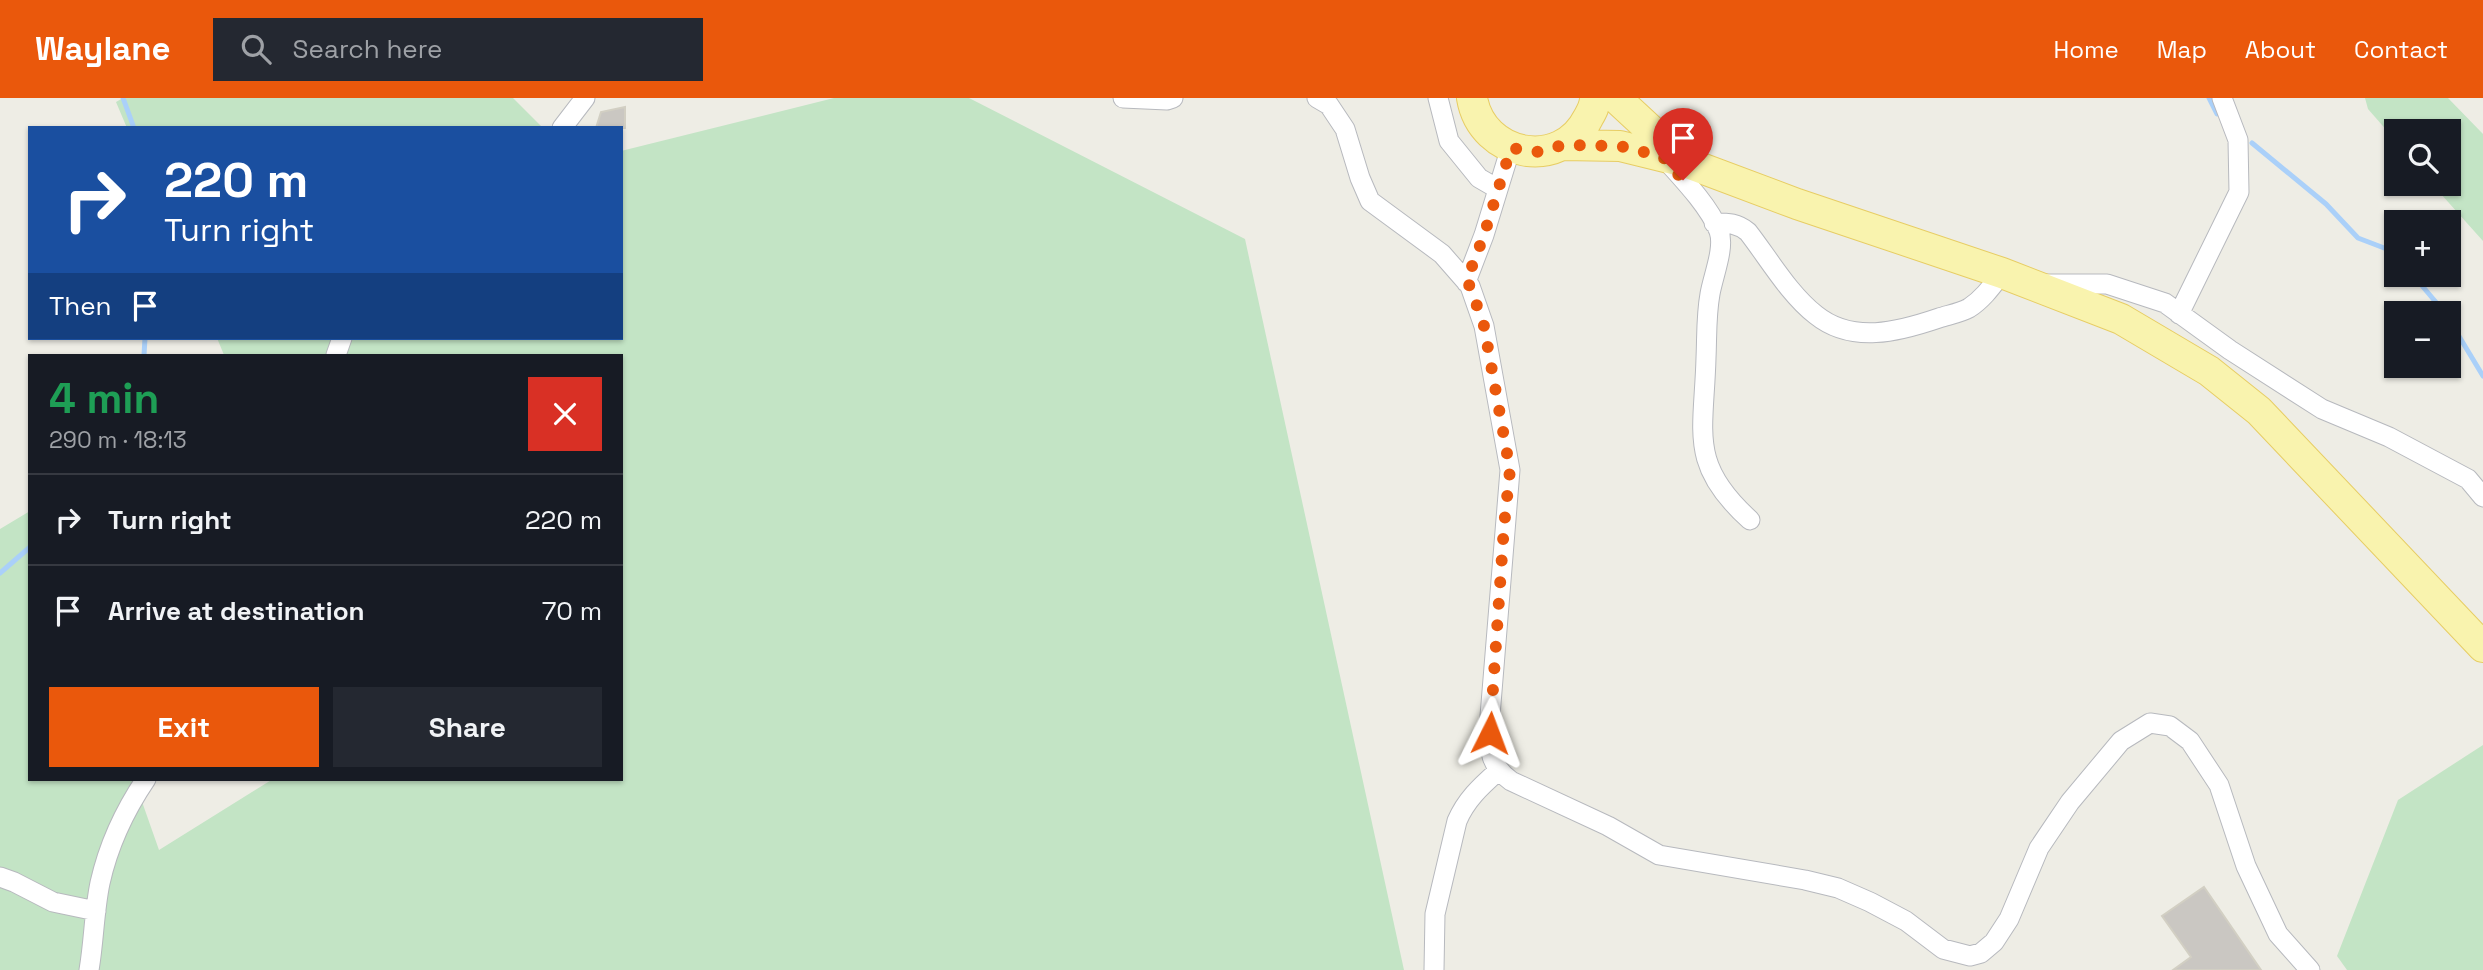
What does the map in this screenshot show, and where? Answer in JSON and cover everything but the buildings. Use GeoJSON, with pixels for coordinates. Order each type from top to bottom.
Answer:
{"type":"FeatureCollection","features":[{"type":"Feature","properties":{"kind":"main road"},"geometry":{"type":"LineString","coordinates":[[1472,98],[1477,116],[1486,129],[1511,148],[1537,152],[1563,145],[1620,146],[1674,159],[1797,204],[2034,284],[2121,319],[2209,371],[2259,411],[2483,647]]}},
{"type":"Feature","properties":{"kind":"main road"},"geometry":{"type":"LineString","coordinates":[[1563,145],[1583,128],[1595,105],[1595,98]]}},
{"type":"Feature","properties":{"kind":"main road"},"geometry":{"type":"LineString","coordinates":[[1616,98],[1674,159]]}},
{"type":"Feature","properties":{"kind":"street"},"geometry":{"type":"LineString","coordinates":[[564,126],[585,98]]}},
{"type":"Feature","properties":{"kind":"street"},"geometry":{"type":"LineString","coordinates":[[1123,98],[1173,98]]}},
{"type":"Feature","properties":{"kind":"street"},"geometry":{"type":"LineString","coordinates":[[1317,98],[1329,105],[1345,129],[1370,201],[1442,254],[1470,286],[1484,326],[1510,470],[1490,716],[1490,749],[1498,772],[1511,781],[1608,826],[1659,855],[1838,888],[1906,921],[1943,948],[1970,956],[1981,953],[1994,942],[2009,919],[2039,848],[2070,802],[2121,741],[2150,723],[2170,726],[2190,741],[2219,785],[2246,866],[2278,934],[2310,970]]}},
{"type":"Feature","properties":{"kind":"street"},"geometry":{"type":"LineString","coordinates":[[1438,98],[1449,141],[1479,178],[1497,189]]}},
{"type":"Feature","properties":{"kind":"street"},"geometry":{"type":"LineString","coordinates":[[2179,313],[2239,192],[2238,140],[2222,98]]}},
{"type":"Feature","properties":{"kind":"street"},"geometry":{"type":"LineString","coordinates":[[1466,282],[1484,235],[1511,148]]}},
{"type":"Feature","properties":{"kind":"street"},"geometry":{"type":"LineString","coordinates":[[1674,159],[1714,223],[1721,242],[1706,316],[1702,443],[1707,464],[1722,493],[1750,520]]}},
{"type":"Feature","properties":{"kind":"street"},"geometry":{"type":"LineString","coordinates":[[1714,223],[1731,223],[1748,232],[1816,315],[1840,330],[1890,332],[1968,308],[1982,298],[2002,273]]}},
{"type":"Feature","properties":{"kind":"street"},"geometry":{"type":"LineString","coordinates":[[2034,284],[2107,284],[2165,303],[2230,350],[2322,409],[2389,437],[2468,480],[2483,497]]}},
{"type":"Feature","properties":{"kind":"street"},"geometry":{"type":"LineString","coordinates":[[1433,970],[1435,914],[1457,821],[1462,808],[1475,791],[1498,772]]}},
{"type":"Feature","properties":{"kind":"street"},"geometry":{"type":"LineString","coordinates":[[89,970],[100,882],[121,823],[132,799],[145,781]]}},
{"type":"Feature","properties":{"kind":"street"},"geometry":{"type":"LineString","coordinates":[[0,877],[53,902],[96,911]]}},
{"type":"Feature","properties":{"kind":"green space"},"geometry":{"type":"Polygon","coordinates":[[[123,98],[513,98],[541,126],[126,126],[116,102],[123,98]]]}},
{"type":"Feature","properties":{"kind":"green space"},"geometry":{"type":"Polygon","coordinates":[[[834,98],[969,98],[1245,239],[1404,970],[0,970],[0,529],[28,512],[28,781],[135,781],[159,850],[270,781],[623,781],[623,354],[224,354],[218,340],[623,340],[623,151],[834,98]]]}},
{"type":"Feature","properties":{"kind":"green space"},"geometry":{"type":"Polygon","coordinates":[[[2365,98],[2448,98],[2483,134],[2483,241],[2461,216],[2461,210],[2455,210],[2443,196],[2461,196],[2461,119],[2384,119],[2384,127],[2368,109],[2365,98]]]}},
{"type":"Feature","properties":{"kind":"green space"},"geometry":{"type":"Polygon","coordinates":[[[2483,745],[2483,970],[2347,970],[2337,956],[2398,800],[2483,745]]]}},
{"type":"Feature","properties":{"kind":"waterway"},"geometry":{"type":"LineString","coordinates":[[123,98],[133,126]]}},
{"type":"Feature","properties":{"kind":"waterway"},"geometry":{"type":"LineString","coordinates":[[2209,98],[2217,114]]}},
{"type":"Feature","properties":{"kind":"waterway"},"geometry":{"type":"LineString","coordinates":[[2252,143],[2326,204],[2358,238],[2384,248]]}},
{"type":"Feature","properties":{"kind":"waterway"},"geometry":{"type":"LineString","coordinates":[[2423,287],[2435,301]]}},
{"type":"Feature","properties":{"kind":"waterway"},"geometry":{"type":"LineString","coordinates":[[144,354],[145,340]]}},
{"type":"Feature","properties":{"kind":"waterway"},"geometry":{"type":"LineString","coordinates":[[2461,340],[2483,376]]}},
{"type":"Feature","properties":{"kind":"waterway"},"geometry":{"type":"LineString","coordinates":[[0,573],[28,549]]}},
{"type":"Feature","properties":{"kind":"route"},"geometry":{"type":"LineString","coordinates":[[1490,733],[1510,470],[1484,326],[1470,286],[1466,282],[1484,235],[1511,148],[1537,152],[1563,145],[1620,146],[1663,157],[1683,180]]}}]}
